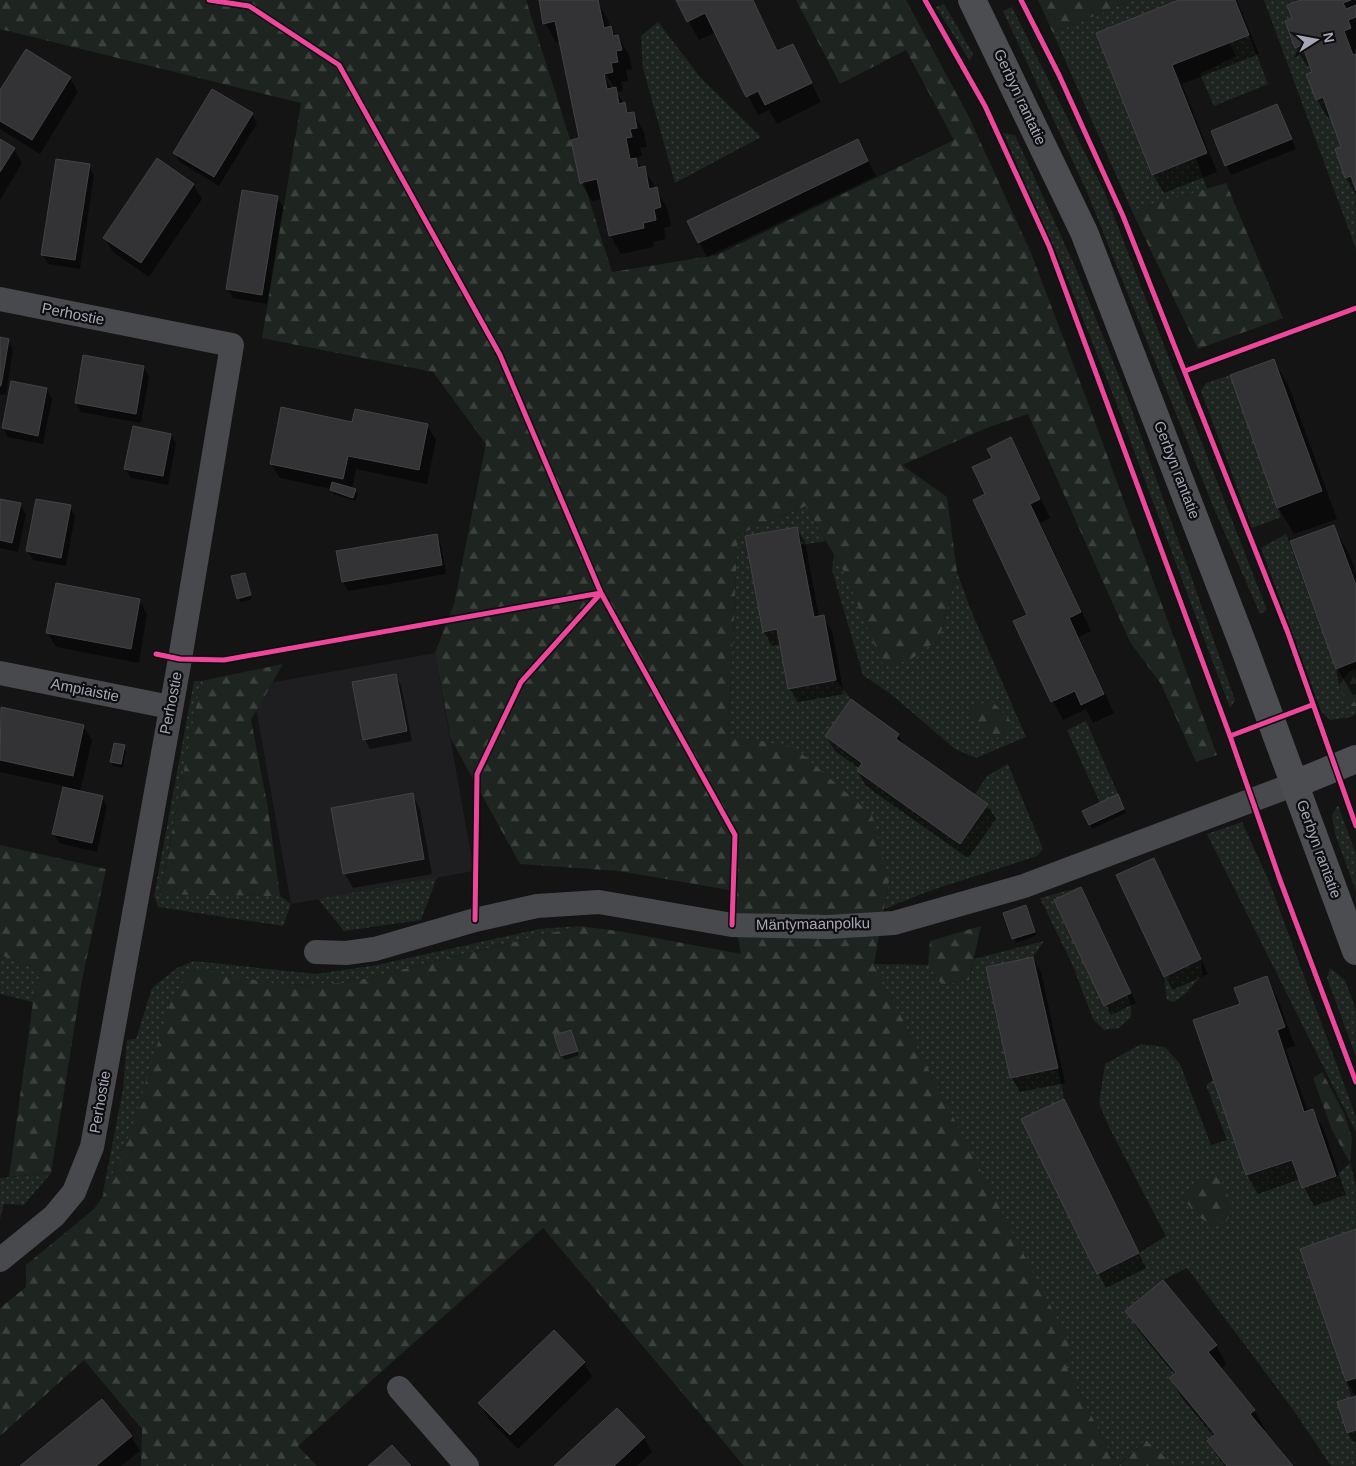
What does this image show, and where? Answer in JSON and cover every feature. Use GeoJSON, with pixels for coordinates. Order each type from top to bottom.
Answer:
{"type":"FeatureCollection","features":[{"type":"Feature","properties":{"kind":"main road","name":"Gerbyn rantatie"},"geometry":{"type":"LineString","coordinates":[[972,0],[1084,232],[1244,647],[1356,951]]}},
{"type":"Feature","properties":{"kind":"main road"},"geometry":{"type":"LineString","coordinates":[[1295,784],[1356,759]]}},
{"type":"Feature","properties":{"kind":"street","name":"Perhostie"},"geometry":{"type":"LineString","coordinates":[[0,299],[232,345],[180,659],[170,706],[92,1147],[74,1192],[54,1216],[0,1260]]}},
{"type":"Feature","properties":{"kind":"street","name":"Ampiaistie"},"geometry":{"type":"LineString","coordinates":[[0,673],[170,706]]}},
{"type":"Feature","properties":{"kind":"street","name":"Mäntymaanpolku"},"geometry":{"type":"LineString","coordinates":[[316,952],[346,953],[375,949],[475,920],[537,906],[599,902],[732,925],[828,927],[894,923],[1024,886],[1295,784]]}},
{"type":"Feature","properties":{"kind":"street"},"geometry":{"type":"LineString","coordinates":[[399,1388],[467,1466]]}},
{"type":"Feature","properties":{"kind":"shaded area"},"geometry":{"type":"Polygon","coordinates":[[[435,653],[474,871],[291,904],[252,686],[435,653]]]}},
{"type":"Feature","properties":{"kind":"green space"},"geometry":{"type":"Polygon","coordinates":[[[0,0],[526,0],[612,272],[717,255],[954,140],[906,50],[840,84],[796,0],[906,0],[968,115],[1031,253],[1217,755],[1196,762],[1161,684],[1130,642],[1028,414],[989,427],[902,465],[947,497],[957,572],[939,639],[910,660],[884,667],[844,572],[806,506],[738,535],[728,735],[794,747],[872,815],[889,881],[874,964],[1072,1348],[1067,1368],[1117,1466],[744,1466],[543,1228],[298,1446],[317,1466],[141,1466],[142,1429],[84,1360],[0,1436],[0,1308],[26,1287],[26,1265],[94,1209],[102,1198],[129,1136],[172,998],[192,968],[280,985],[347,983],[580,926],[624,932],[741,954],[729,890],[619,871],[520,864],[451,739],[435,653],[454,604],[486,444],[433,372],[262,338],[301,103],[0,29],[0,0]]]}},
{"type":"Feature","properties":{"kind":"green space"},"geometry":{"type":"Polygon","coordinates":[[[1038,0],[1133,0],[1053,33],[1038,0]]]}},
{"type":"Feature","properties":{"kind":"green space"},"geometry":{"type":"Polygon","coordinates":[[[1133,0],[1179,0],[1096,33],[1151,175],[1196,158],[1207,189],[1132,211],[1053,33],[1133,0]]]}},
{"type":"Feature","properties":{"kind":"green space"},"geometry":{"type":"Polygon","coordinates":[[[1264,0],[1301,0],[1287,5],[1292,18],[1285,21],[1295,47],[1302,45],[1312,72],[1306,74],[1316,100],[1323,97],[1341,147],[1335,150],[1345,178],[1351,176],[1356,191],[1356,249],[1264,0]]]}},
{"type":"Feature","properties":{"kind":"green space"},"geometry":{"type":"Polygon","coordinates":[[[944,4],[973,54],[970,61],[936,7],[944,4]]]}},
{"type":"Feature","properties":{"kind":"green space"},"geometry":{"type":"Polygon","coordinates":[[[1012,7],[1104,191],[1267,610],[1260,614],[1213,506],[1087,192],[1003,11],[1012,7]]]}},
{"type":"Feature","properties":{"kind":"green space"},"geometry":{"type":"Polygon","coordinates":[[[658,22],[700,77],[761,137],[675,183],[643,68],[641,36],[658,22]]]}},
{"type":"Feature","properties":{"kind":"green space"},"geometry":{"type":"Polygon","coordinates":[[[1249,35],[1268,84],[1214,106],[1200,74],[1236,56],[1229,42],[1249,35]]]}},
{"type":"Feature","properties":{"kind":"green space"},"geometry":{"type":"Polygon","coordinates":[[[1003,133],[1015,135],[1077,271],[1126,394],[1235,700],[1230,708],[1115,400],[1063,268],[1003,133]]]}},
{"type":"Feature","properties":{"kind":"green space"},"geometry":{"type":"Polygon","coordinates":[[[1226,183],[1283,318],[1198,349],[1132,211],[1226,183]]]}},
{"type":"Feature","properties":{"kind":"green space"},"geometry":{"type":"Polygon","coordinates":[[[1230,375],[1281,517],[1252,528],[1201,391],[1206,383],[1230,375]]]}},
{"type":"Feature","properties":{"kind":"green space"},"geometry":{"type":"Polygon","coordinates":[[[806,506],[826,541],[801,545],[797,527],[745,536],[763,632],[777,629],[788,688],[836,680],[851,699],[825,736],[862,763],[857,772],[960,844],[988,804],[975,794],[987,776],[1008,764],[1043,849],[1037,856],[932,890],[884,909],[889,881],[728,736],[738,535],[806,506]]]}},
{"type":"Feature","properties":{"kind":"green space"},"geometry":{"type":"Polygon","coordinates":[[[1286,534],[1336,669],[1339,685],[1348,706],[1356,706],[1356,714],[1351,717],[1330,720],[1321,711],[1261,548],[1286,534]]]}},
{"type":"Feature","properties":{"kind":"green space"},"geometry":{"type":"Polygon","coordinates":[[[834,555],[844,572],[939,639],[957,572],[970,608],[1026,737],[976,758],[955,749],[892,695],[863,675],[832,570],[834,555]]]}},
{"type":"Feature","properties":{"kind":"green space"},"geometry":{"type":"Polygon","coordinates":[[[283,664],[251,720],[268,808],[280,896],[160,895],[201,681],[283,664]]]}},
{"type":"Feature","properties":{"kind":"green space"},"geometry":{"type":"Polygon","coordinates":[[[1356,669],[1356,706],[1348,706],[1339,685],[1349,672],[1356,669]]]}},
{"type":"Feature","properties":{"kind":"green space"},"geometry":{"type":"Polygon","coordinates":[[[194,681],[201,681],[160,894],[280,896],[291,904],[283,926],[158,907],[154,896],[194,681]]]}},
{"type":"Feature","properties":{"kind":"green space"},"geometry":{"type":"Polygon","coordinates":[[[993,702],[1014,725],[1002,740],[984,729],[969,714],[976,704],[993,702]]]}},
{"type":"Feature","properties":{"kind":"green space"},"geometry":{"type":"Polygon","coordinates":[[[1086,721],[1118,794],[1100,803],[1067,730],[1086,721]]]}},
{"type":"Feature","properties":{"kind":"green space"},"geometry":{"type":"Polygon","coordinates":[[[1338,805],[1356,854],[1356,891],[1335,834],[1332,815],[1338,805]]]}},
{"type":"Feature","properties":{"kind":"green space"},"geometry":{"type":"Polygon","coordinates":[[[1242,822],[1269,881],[1356,1117],[1356,1132],[1207,834],[1242,822]]]}},
{"type":"Feature","properties":{"kind":"green space"},"geometry":{"type":"Polygon","coordinates":[[[0,845],[106,869],[82,980],[51,1173],[9,1177],[33,1002],[41,970],[0,955],[0,845]]]}},
{"type":"Feature","properties":{"kind":"green space"},"geometry":{"type":"Polygon","coordinates":[[[437,877],[421,920],[344,931],[318,899],[437,877]]]}},
{"type":"Feature","properties":{"kind":"green space"},"geometry":{"type":"Polygon","coordinates":[[[1081,887],[1054,900],[1104,1006],[1127,995],[1131,1004],[1131,1017],[1119,1028],[1104,1030],[1093,1019],[1073,966],[1040,898],[1081,887]]]}},
{"type":"Feature","properties":{"kind":"green space"},"geometry":{"type":"Polygon","coordinates":[[[580,926],[347,983],[280,985],[192,969],[129,1136],[102,1198],[123,1089],[127,1040],[136,1039],[152,988],[177,968],[194,961],[316,974],[377,965],[539,929],[580,926]]]}},
{"type":"Feature","properties":{"kind":"green space"},"geometry":{"type":"Polygon","coordinates":[[[981,926],[969,980],[942,985],[928,965],[930,941],[981,926]]]}},
{"type":"Feature","properties":{"kind":"green space"},"geometry":{"type":"Polygon","coordinates":[[[1044,941],[1033,957],[986,967],[1010,1078],[1058,1068],[1064,1099],[1022,1119],[1097,1274],[1139,1253],[1166,1236],[1109,1127],[1099,1103],[1105,1064],[1141,1044],[1165,1047],[1180,1064],[1211,1145],[1227,1140],[1206,1085],[1213,1080],[1246,1175],[1292,1160],[1302,1188],[1336,1176],[1350,1163],[1356,1186],[1356,1229],[1300,1249],[1352,1398],[1337,1402],[1346,1433],[1356,1430],[1356,1466],[1331,1466],[1292,1408],[1187,1268],[1163,1280],[1125,1311],[1176,1373],[1169,1379],[1215,1434],[1207,1442],[1227,1466],[1175,1466],[1146,1440],[1117,1466],[1067,1368],[874,964],[928,965],[942,985],[969,980],[974,959],[1044,941]]]}},
{"type":"Feature","properties":{"kind":"green space"},"geometry":{"type":"Polygon","coordinates":[[[0,955],[41,970],[33,1002],[0,994],[0,955]]]}},
{"type":"Feature","properties":{"kind":"green space"},"geometry":{"type":"Polygon","coordinates":[[[1201,959],[1202,975],[1185,994],[1174,1002],[1167,1000],[1164,977],[1201,959]]]}},
{"type":"Feature","properties":{"kind":"green space"},"geometry":{"type":"Polygon","coordinates":[[[1330,968],[1345,980],[1356,1011],[1356,1057],[1327,978],[1330,968]]]}},
{"type":"Feature","properties":{"kind":"green space"},"geometry":{"type":"Polygon","coordinates":[[[1322,1072],[1344,1113],[1352,1138],[1350,1163],[1332,1130],[1313,1078],[1322,1072]]]}},
{"type":"Feature","properties":{"kind":"green space"},"geometry":{"type":"Polygon","coordinates":[[[51,1173],[24,1205],[4,1204],[0,1219],[0,1178],[51,1173]]]}},
{"type":"Feature","properties":{"kind":"green space"},"geometry":{"type":"Polygon","coordinates":[[[1218,1175],[1232,1204],[1226,1223],[1211,1225],[1195,1214],[1185,1200],[1197,1182],[1218,1175]]]}},
{"type":"Feature","properties":{"kind":"green space"},"geometry":{"type":"Polygon","coordinates":[[[1146,1440],[1175,1466],[1118,1466],[1146,1440]]]}},
{"type":"Feature","properties":{"kind":"building"},"geometry":{"type":"Polygon","coordinates":[[[539,0],[598,0],[604,28],[611,26],[613,36],[618,35],[622,50],[616,51],[618,62],[611,63],[613,72],[604,74],[607,89],[616,87],[619,104],[625,102],[627,113],[634,112],[637,128],[630,129],[632,137],[626,138],[630,159],[636,158],[638,168],[645,166],[649,189],[657,187],[661,207],[654,209],[656,220],[643,223],[644,228],[609,236],[597,179],[580,183],[571,140],[579,138],[555,21],[543,24],[539,0]]]}},
{"type":"Feature","properties":{"kind":"building"},"geometry":{"type":"Polygon","coordinates":[[[676,0],[753,0],[777,51],[793,44],[812,83],[765,105],[758,91],[746,97],[705,13],[687,22],[676,0]]]}},
{"type":"Feature","properties":{"kind":"building"},"geometry":{"type":"Polygon","coordinates":[[[1179,0],[1235,0],[1249,35],[1172,65],[1207,153],[1152,175],[1096,33],[1179,0]]]}},
{"type":"Feature","properties":{"kind":"building"},"geometry":{"type":"Polygon","coordinates":[[[1301,0],[1351,0],[1343,3],[1346,9],[1356,5],[1356,17],[1348,20],[1351,28],[1344,31],[1353,55],[1356,54],[1356,191],[1351,176],[1345,178],[1335,149],[1341,147],[1323,97],[1316,100],[1306,74],[1312,72],[1302,45],[1295,48],[1285,21],[1292,18],[1287,5],[1301,0]]]}},
{"type":"Feature","properties":{"kind":"building"},"geometry":{"type":"Polygon","coordinates":[[[26,49],[71,77],[32,140],[0,121],[0,90],[26,49]]]}},
{"type":"Feature","properties":{"kind":"building"},"geometry":{"type":"Polygon","coordinates":[[[212,89],[253,113],[214,177],[173,153],[212,89]]]}},
{"type":"Feature","properties":{"kind":"building"},"geometry":{"type":"Polygon","coordinates":[[[1277,104],[1292,139],[1225,166],[1211,131],[1277,104]]]}},
{"type":"Feature","properties":{"kind":"building"},"geometry":{"type":"Polygon","coordinates":[[[0,139],[15,148],[0,172],[0,139]]]}},
{"type":"Feature","properties":{"kind":"building"},"geometry":{"type":"Polygon","coordinates":[[[858,139],[868,161],[698,243],[687,221],[858,139]]]}},
{"type":"Feature","properties":{"kind":"building"},"geometry":{"type":"Polygon","coordinates":[[[157,158],[194,184],[141,263],[103,238],[157,158]]]}},
{"type":"Feature","properties":{"kind":"building"},"geometry":{"type":"Polygon","coordinates":[[[56,159],[90,164],[75,260],[41,255],[56,159]]]}},
{"type":"Feature","properties":{"kind":"building"},"geometry":{"type":"Polygon","coordinates":[[[242,190],[278,196],[262,295],[226,289],[242,190]]]}},
{"type":"Feature","properties":{"kind":"building"},"geometry":{"type":"Polygon","coordinates":[[[0,337],[9,339],[1,386],[0,386],[0,337]]]}},
{"type":"Feature","properties":{"kind":"building"},"geometry":{"type":"Polygon","coordinates":[[[83,355],[144,366],[136,414],[75,403],[83,355]]]}},
{"type":"Feature","properties":{"kind":"building"},"geometry":{"type":"Polygon","coordinates":[[[1274,359],[1322,491],[1277,508],[1230,375],[1274,359]]]}},
{"type":"Feature","properties":{"kind":"building"},"geometry":{"type":"Polygon","coordinates":[[[11,381],[47,388],[38,436],[2,428],[11,381]]]}},
{"type":"Feature","properties":{"kind":"building"},"geometry":{"type":"Polygon","coordinates":[[[281,407],[352,422],[355,409],[428,424],[419,470],[348,456],[343,479],[270,464],[281,407]]]}},
{"type":"Feature","properties":{"kind":"building"},"geometry":{"type":"Polygon","coordinates":[[[133,426],[171,434],[163,476],[124,469],[133,426]]]}},
{"type":"Feature","properties":{"kind":"building"},"geometry":{"type":"Polygon","coordinates":[[[1011,437],[1040,499],[1030,504],[1081,612],[1069,618],[1104,694],[1081,705],[1075,691],[1051,702],[1013,621],[1027,615],[973,500],[985,494],[972,467],[992,458],[987,449],[1011,437]]]}},
{"type":"Feature","properties":{"kind":"building"},"geometry":{"type":"Polygon","coordinates":[[[332,482],[356,489],[353,498],[330,490],[332,482]]]}},
{"type":"Feature","properties":{"kind":"building"},"geometry":{"type":"Polygon","coordinates":[[[0,499],[21,503],[12,543],[0,540],[0,499]]]}},
{"type":"Feature","properties":{"kind":"building"},"geometry":{"type":"Polygon","coordinates":[[[36,499],[71,505],[61,558],[26,551],[36,499]]]}},
{"type":"Feature","properties":{"kind":"building"},"geometry":{"type":"Polygon","coordinates":[[[1334,525],[1356,585],[1356,661],[1336,669],[1290,541],[1334,525]]]}},
{"type":"Feature","properties":{"kind":"building"},"geometry":{"type":"Polygon","coordinates":[[[797,527],[814,617],[824,615],[836,680],[788,689],[777,629],[763,632],[745,536],[797,527]]]}},
{"type":"Feature","properties":{"kind":"building"},"geometry":{"type":"Polygon","coordinates":[[[437,534],[442,565],[342,582],[336,551],[437,534]]]}},
{"type":"Feature","properties":{"kind":"building"},"geometry":{"type":"Polygon","coordinates":[[[245,573],[251,595],[237,599],[231,576],[245,573]]]}},
{"type":"Feature","properties":{"kind":"building"},"geometry":{"type":"Polygon","coordinates":[[[56,583],[140,599],[131,649],[46,633],[56,583]]]}},
{"type":"Feature","properties":{"kind":"building"},"geometry":{"type":"Polygon","coordinates":[[[396,674],[407,731],[363,740],[352,682],[396,674]]]}},
{"type":"Feature","properties":{"kind":"building"},"geometry":{"type":"Polygon","coordinates":[[[851,699],[899,734],[896,739],[988,804],[960,844],[857,771],[862,763],[825,736],[851,699]]]}},
{"type":"Feature","properties":{"kind":"building"},"geometry":{"type":"Polygon","coordinates":[[[1,707],[84,725],[73,776],[0,760],[1,707]]]}},
{"type":"Feature","properties":{"kind":"building"},"geometry":{"type":"Polygon","coordinates":[[[114,743],[125,745],[121,764],[110,762],[114,743]]]}},
{"type":"Feature","properties":{"kind":"building"},"geometry":{"type":"Polygon","coordinates":[[[63,787],[103,796],[92,843],[52,834],[63,787]]]}},
{"type":"Feature","properties":{"kind":"building"},"geometry":{"type":"Polygon","coordinates":[[[413,793],[424,859],[343,874],[331,808],[413,793]]]}},
{"type":"Feature","properties":{"kind":"building"},"geometry":{"type":"Polygon","coordinates":[[[1118,794],[1124,809],[1089,825],[1082,811],[1118,794]]]}},
{"type":"Feature","properties":{"kind":"building"},"geometry":{"type":"Polygon","coordinates":[[[1154,858],[1201,959],[1164,977],[1116,875],[1154,858]]]}},
{"type":"Feature","properties":{"kind":"building"},"geometry":{"type":"Polygon","coordinates":[[[1081,887],[1131,993],[1104,1006],[1054,900],[1081,887]]]}},
{"type":"Feature","properties":{"kind":"building"},"geometry":{"type":"Polygon","coordinates":[[[1026,905],[1035,932],[1012,939],[1003,913],[1026,905]]]}},
{"type":"Feature","properties":{"kind":"building"},"geometry":{"type":"Polygon","coordinates":[[[1033,957],[1058,1068],[1010,1078],[986,967],[1033,957]]]}},
{"type":"Feature","properties":{"kind":"building"},"geometry":{"type":"Polygon","coordinates":[[[1267,976],[1285,1027],[1277,1030],[1304,1112],[1313,1109],[1336,1176],[1302,1188],[1292,1160],[1246,1175],[1193,1020],[1240,1004],[1234,988],[1267,976]]]}},
{"type":"Feature","properties":{"kind":"building"},"geometry":{"type":"Polygon","coordinates":[[[571,1030],[578,1051],[561,1056],[554,1035],[571,1030]]]}},
{"type":"Feature","properties":{"kind":"building"},"geometry":{"type":"Polygon","coordinates":[[[1064,1099],[1139,1253],[1097,1274],[1021,1119],[1064,1099]]]}},
{"type":"Feature","properties":{"kind":"building"},"geometry":{"type":"Polygon","coordinates":[[[1356,1229],[1356,1378],[1346,1381],[1300,1249],[1356,1229]]]}},
{"type":"Feature","properties":{"kind":"building"},"geometry":{"type":"Polygon","coordinates":[[[1163,1280],[1217,1345],[1208,1352],[1255,1410],[1250,1414],[1293,1466],[1227,1466],[1207,1441],[1215,1434],[1169,1378],[1176,1373],[1125,1311],[1163,1280]]]}},
{"type":"Feature","properties":{"kind":"building"},"geometry":{"type":"Polygon","coordinates":[[[554,1330],[585,1362],[510,1435],[478,1403],[554,1330]]]}},
{"type":"Feature","properties":{"kind":"building"},"geometry":{"type":"Polygon","coordinates":[[[1356,1396],[1356,1430],[1347,1433],[1337,1402],[1356,1396]]]}},
{"type":"Feature","properties":{"kind":"building"},"geometry":{"type":"Polygon","coordinates":[[[102,1399],[132,1436],[96,1466],[20,1466],[102,1399]]]}},
{"type":"Feature","properties":{"kind":"building"},"geometry":{"type":"Polygon","coordinates":[[[617,1408],[645,1437],[614,1466],[554,1466],[617,1408]]]}},
{"type":"Feature","properties":{"kind":"building"},"geometry":{"type":"Polygon","coordinates":[[[392,1445],[411,1466],[368,1466],[392,1445]]]}},
{"type":"Feature","properties":{"kind":"cycle path"},"geometry":{"type":"LineString","coordinates":[[209,0],[249,6],[339,65],[500,355],[601,593],[735,835],[732,925]]}},
{"type":"Feature","properties":{"kind":"cycle path"},"geometry":{"type":"LineString","coordinates":[[925,0],[985,106],[1049,246],[1230,736],[1280,880],[1356,1082]]}},
{"type":"Feature","properties":{"kind":"cycle path"},"geometry":{"type":"LineString","coordinates":[[1021,0],[1059,75],[1123,216],[1288,633],[1356,826]]}},
{"type":"Feature","properties":{"kind":"cycle path"},"geometry":{"type":"LineString","coordinates":[[1185,371],[1356,308]]}},
{"type":"Feature","properties":{"kind":"cycle path"},"geometry":{"type":"LineString","coordinates":[[156,654],[180,659],[224,660],[601,593]]}},
{"type":"Feature","properties":{"kind":"cycle path"},"geometry":{"type":"LineString","coordinates":[[475,920],[477,774],[521,682],[601,593]]}},
{"type":"Feature","properties":{"kind":"cycle path"},"geometry":{"type":"LineString","coordinates":[[1230,736],[1312,705]]}}]}
